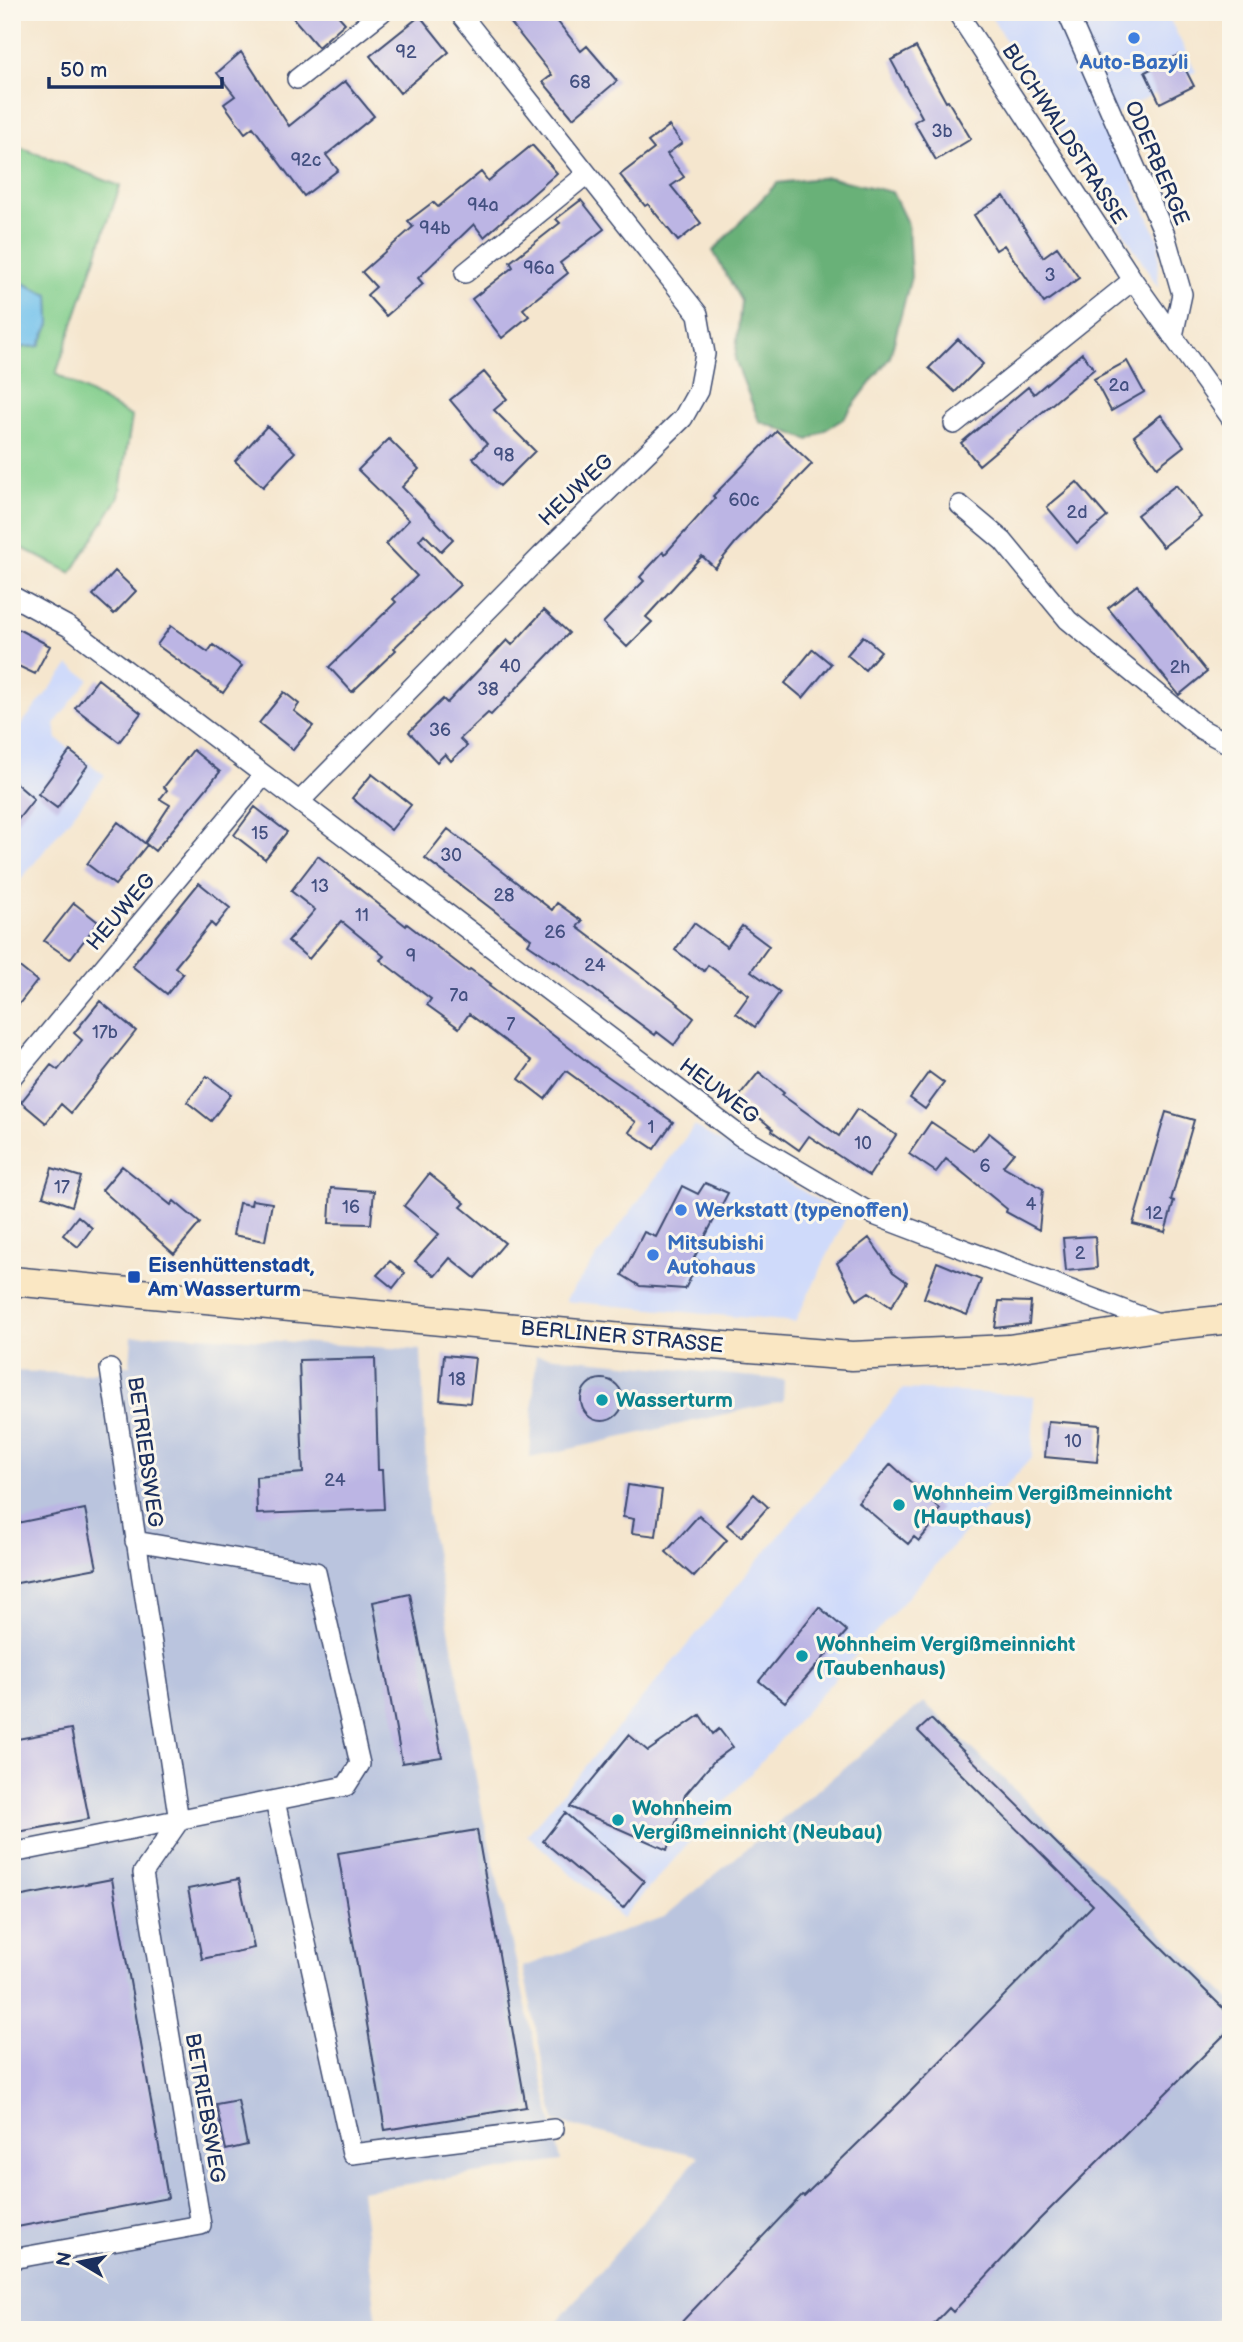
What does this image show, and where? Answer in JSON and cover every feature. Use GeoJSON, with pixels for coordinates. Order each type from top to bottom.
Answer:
{"type":"FeatureCollection","features":[{"type":"Feature","properties":{"kind":"main road","name":"BERLINER STRASSE"},"geometry":{"type":"LineString","coordinates":[[12,1281],[623,1338],[852,1356],[1009,1349],[1231,1319]]}},
{"type":"Feature","properties":{"kind":"street"},"geometry":{"type":"LineString","coordinates":[[297,79],[382,12]]}},
{"type":"Feature","properties":{"kind":"street","name":"HEUWEG"},"geometry":{"type":"LineString","coordinates":[[300,801],[541,556],[683,418],[698,391],[705,354],[698,314],[460,12]]}},
{"type":"Feature","properties":{"kind":"street","name":"BUCHWALDSTRASSE"},"geometry":{"type":"LineString","coordinates":[[957,12],[1133,280],[1231,418]]}},
{"type":"Feature","properties":{"kind":"street","name":"ODERBERGE"},"geometry":{"type":"LineString","coordinates":[[1067,12],[1165,234],[1182,294],[1173,336]]}},
{"type":"Feature","properties":{"kind":"street"},"geometry":{"type":"LineString","coordinates":[[465,273],[587,174]]}},
{"type":"Feature","properties":{"kind":"street"},"geometry":{"type":"LineString","coordinates":[[954,424],[1133,280]]}},
{"type":"Feature","properties":{"kind":"street"},"geometry":{"type":"LineString","coordinates":[[960,505],[1003,541],[1068,620],[1201,729],[1231,745]]}},
{"type":"Feature","properties":{"kind":"street","name":"HEUWEG"},"geometry":{"type":"LineString","coordinates":[[12,596],[69,627],[740,1136],[874,1214],[1164,1326]]}},
{"type":"Feature","properties":{"kind":"street","name":"HEUWEG"},"geometry":{"type":"LineString","coordinates":[[12,1077],[264,775]]}},
{"type":"Feature","properties":{"kind":"street","name":"BETRIEBSWEG"},"geometry":{"type":"LineString","coordinates":[[12,2259],[201,2225],[142,1873],[179,1821],[110,1369]]}},
{"type":"Feature","properties":{"kind":"street","name":"BETRIEBSWEG"},"geometry":{"type":"LineString","coordinates":[[12,1853],[346,1786],[360,1764],[316,1572],[135,1541]]}},
{"type":"Feature","properties":{"kind":"street"},"geometry":{"type":"LineString","coordinates":[[275,1801],[352,2154],[554,2129]]}},
{"type":"Feature","properties":{"kind":"shaded area"},"geometry":{"type":"Polygon","coordinates":[[[988,12],[1166,12],[1196,71],[1105,120],[1159,241],[1158,288],[988,12]]]}},
{"type":"Feature","properties":{"kind":"shaded area"},"geometry":{"type":"Polygon","coordinates":[[[69,665],[89,679],[55,723],[57,739],[105,775],[12,891],[12,736],[69,665]]]}},
{"type":"Feature","properties":{"kind":"shaded area"},"geometry":{"type":"Polygon","coordinates":[[[694,1126],[846,1217],[795,1322],[564,1301],[694,1126]]]}},
{"type":"Feature","properties":{"kind":"shaded area"},"geometry":{"type":"Polygon","coordinates":[[[169,1334],[421,1350],[428,1513],[483,1816],[561,2161],[361,2191],[377,2324],[479,2330],[12,2330],[12,1371],[84,1374],[130,1365],[132,1336],[169,1334]]]}},
{"type":"Feature","properties":{"kind":"shaded area"},"geometry":{"type":"Polygon","coordinates":[[[536,1355],[784,1380],[783,1401],[530,1458],[536,1355]]]}},
{"type":"Feature","properties":{"kind":"shaded area"},"geometry":{"type":"Polygon","coordinates":[[[903,1389],[1034,1396],[1032,1457],[622,1918],[527,1835],[903,1389]]]}},
{"type":"Feature","properties":{"kind":"shaded area"},"geometry":{"type":"Polygon","coordinates":[[[924,1702],[1231,2000],[1231,2305],[1206,2330],[550,2330],[699,2156],[555,2122],[523,1967],[664,1917],[924,1702]]]}},
{"type":"Feature","properties":{"kind":"green space"},"geometry":{"type":"Polygon","coordinates":[[[12,144],[120,186],[56,374],[132,417],[119,497],[71,573],[12,543],[12,348],[39,346],[50,324],[49,295],[12,278],[12,144]]]}},
{"type":"Feature","properties":{"kind":"green space"},"geometry":{"type":"Polygon","coordinates":[[[828,177],[892,192],[908,225],[911,277],[890,357],[843,419],[809,440],[759,421],[735,360],[741,301],[713,251],[777,183],[828,177]]]}},
{"type":"Feature","properties":{"kind":"water"},"geometry":{"type":"Polygon","coordinates":[[[12,278],[49,295],[50,324],[39,346],[12,348],[12,278]]]}},
{"type":"Feature","properties":{"kind":"building"},"geometry":{"type":"Polygon","coordinates":[[[288,12],[335,12],[345,23],[318,47],[288,12]]]}},
{"type":"Feature","properties":{"kind":"building"},"geometry":{"type":"Polygon","coordinates":[[[502,12],[550,12],[581,51],[587,46],[617,81],[573,118],[543,82],[552,75],[502,12]]]}},
{"type":"Feature","properties":{"kind":"building"},"geometry":{"type":"Polygon","coordinates":[[[420,16],[449,52],[400,93],[370,56],[420,16]]]}},
{"type":"Feature","properties":{"kind":"building"},"geometry":{"type":"Polygon","coordinates":[[[916,47],[946,102],[948,101],[971,139],[936,160],[914,122],[922,117],[891,60],[916,47]]]}},
{"type":"Feature","properties":{"kind":"building"},"geometry":{"type":"Polygon","coordinates":[[[241,52],[289,126],[345,81],[374,116],[326,155],[338,170],[304,196],[253,127],[245,133],[224,104],[235,96],[217,73],[241,52]]]}},
{"type":"Feature","properties":{"kind":"building"},"geometry":{"type":"Polygon","coordinates":[[[1178,55],[1194,86],[1160,103],[1145,72],[1178,55]]]}},
{"type":"Feature","properties":{"kind":"building"},"geometry":{"type":"Polygon","coordinates":[[[669,126],[682,143],[667,154],[684,177],[671,186],[701,223],[678,241],[620,175],[654,149],[648,142],[669,126]]]}},
{"type":"Feature","properties":{"kind":"building"},"geometry":{"type":"Polygon","coordinates":[[[532,145],[557,173],[484,237],[474,224],[418,278],[423,284],[386,316],[367,295],[376,287],[362,272],[413,227],[408,221],[433,202],[438,207],[481,172],[488,181],[532,145]]]}},
{"type":"Feature","properties":{"kind":"building"},"geometry":{"type":"Polygon","coordinates":[[[1004,196],[1043,257],[1057,247],[1079,278],[1044,303],[1004,245],[996,250],[974,215],[1004,196]]]}},
{"type":"Feature","properties":{"kind":"building"},"geometry":{"type":"Polygon","coordinates":[[[581,200],[604,229],[560,263],[568,273],[523,309],[529,316],[502,338],[472,299],[513,267],[510,262],[560,223],[556,219],[581,200]]]}},
{"type":"Feature","properties":{"kind":"building"},"geometry":{"type":"Polygon","coordinates":[[[958,339],[983,364],[955,392],[929,368],[958,339]]]}},
{"type":"Feature","properties":{"kind":"building"},"geometry":{"type":"Polygon","coordinates":[[[1082,353],[1094,369],[979,465],[961,443],[1028,387],[1034,394],[1082,353]]]}},
{"type":"Feature","properties":{"kind":"building"},"geometry":{"type":"Polygon","coordinates":[[[1127,361],[1144,392],[1111,411],[1094,379],[1127,361]]]}},
{"type":"Feature","properties":{"kind":"building"},"geometry":{"type":"Polygon","coordinates":[[[484,372],[507,399],[494,410],[535,451],[500,486],[473,458],[487,444],[450,400],[484,372]]]}},
{"type":"Feature","properties":{"kind":"building"},"geometry":{"type":"Polygon","coordinates":[[[1161,415],[1184,446],[1157,467],[1134,436],[1161,415]]]}},
{"type":"Feature","properties":{"kind":"building"},"geometry":{"type":"Polygon","coordinates":[[[267,426],[295,452],[263,487],[235,461],[267,426]]]}},
{"type":"Feature","properties":{"kind":"building"},"geometry":{"type":"Polygon","coordinates":[[[777,431],[812,464],[736,542],[715,568],[702,556],[646,617],[652,622],[627,647],[603,623],[644,581],[640,577],[663,552],[665,554],[715,498],[713,496],[777,431]]]}},
{"type":"Feature","properties":{"kind":"building"},"geometry":{"type":"Polygon","coordinates":[[[389,439],[419,469],[402,487],[453,539],[441,551],[424,534],[419,540],[460,585],[352,692],[329,667],[396,602],[393,599],[417,576],[386,544],[409,520],[358,470],[389,439]]]}},
{"type":"Feature","properties":{"kind":"building"},"geometry":{"type":"Polygon","coordinates":[[[1077,482],[1107,517],[1077,543],[1047,507],[1077,482]]]}},
{"type":"Feature","properties":{"kind":"building"},"geometry":{"type":"Polygon","coordinates":[[[1176,485],[1201,517],[1163,547],[1137,515],[1176,485]]]}},
{"type":"Feature","properties":{"kind":"building"},"geometry":{"type":"Polygon","coordinates":[[[115,571],[136,591],[114,614],[93,595],[115,571]]]}},
{"type":"Feature","properties":{"kind":"building"},"geometry":{"type":"Polygon","coordinates":[[[1137,585],[1207,672],[1179,695],[1108,608],[1137,585]]]}},
{"type":"Feature","properties":{"kind":"building"},"geometry":{"type":"Polygon","coordinates":[[[544,610],[569,633],[491,715],[488,713],[460,739],[467,746],[451,761],[445,754],[437,762],[409,732],[443,699],[447,703],[507,640],[512,645],[544,610]]]}},
{"type":"Feature","properties":{"kind":"building"},"geometry":{"type":"Polygon","coordinates":[[[12,626],[50,646],[35,674],[12,663],[12,626]]]}},
{"type":"Feature","properties":{"kind":"building"},"geometry":{"type":"Polygon","coordinates":[[[171,626],[208,652],[213,645],[242,666],[223,693],[157,645],[171,626]]]}},
{"type":"Feature","properties":{"kind":"building"},"geometry":{"type":"Polygon","coordinates":[[[863,636],[881,651],[865,670],[847,655],[863,636]]]}},
{"type":"Feature","properties":{"kind":"building"},"geometry":{"type":"Polygon","coordinates":[[[813,649],[831,664],[803,698],[785,683],[813,649]]]}},
{"type":"Feature","properties":{"kind":"building"},"geometry":{"type":"Polygon","coordinates":[[[98,679],[141,713],[119,742],[75,708],[98,679]]]}},
{"type":"Feature","properties":{"kind":"building"},"geometry":{"type":"Polygon","coordinates":[[[284,692],[299,704],[294,711],[313,726],[293,750],[259,723],[284,692]]]}},
{"type":"Feature","properties":{"kind":"building"},"geometry":{"type":"Polygon","coordinates":[[[193,750],[220,772],[155,851],[145,843],[170,805],[160,799],[167,790],[164,787],[193,750]]]}},
{"type":"Feature","properties":{"kind":"building"},"geometry":{"type":"Polygon","coordinates":[[[70,751],[88,765],[57,808],[38,794],[70,751]]]}},
{"type":"Feature","properties":{"kind":"building"},"geometry":{"type":"Polygon","coordinates":[[[372,774],[411,805],[391,830],[352,798],[372,774]]]}},
{"type":"Feature","properties":{"kind":"building"},"geometry":{"type":"Polygon","coordinates":[[[12,780],[34,799],[12,827],[12,780]]]}},
{"type":"Feature","properties":{"kind":"building"},"geometry":{"type":"Polygon","coordinates":[[[255,807],[287,832],[265,859],[234,835],[255,807]]]}},
{"type":"Feature","properties":{"kind":"building"},"geometry":{"type":"Polygon","coordinates":[[[118,822],[147,845],[115,885],[87,864],[118,822]]]}},
{"type":"Feature","properties":{"kind":"building"},"geometry":{"type":"Polygon","coordinates":[[[448,829],[552,910],[557,903],[582,921],[577,927],[694,1018],[674,1045],[657,1032],[655,1035],[554,960],[528,944],[531,939],[425,858],[448,829]]]}},
{"type":"Feature","properties":{"kind":"building"},"geometry":{"type":"Polygon","coordinates":[[[318,856],[406,926],[407,924],[468,971],[470,969],[491,984],[489,986],[593,1066],[673,1122],[654,1149],[629,1132],[636,1122],[566,1071],[545,1099],[519,1079],[532,1061],[469,1014],[459,1028],[427,1005],[431,999],[380,960],[384,956],[341,921],[309,959],[288,941],[315,910],[291,891],[318,856]]]}},
{"type":"Feature","properties":{"kind":"building"},"geometry":{"type":"Polygon","coordinates":[[[199,883],[230,908],[215,927],[211,923],[175,967],[183,974],[167,994],[132,966],[199,883]]]}},
{"type":"Feature","properties":{"kind":"building"},"geometry":{"type":"Polygon","coordinates":[[[74,903],[98,922],[70,959],[44,941],[74,903]]]}},
{"type":"Feature","properties":{"kind":"building"},"geometry":{"type":"Polygon","coordinates":[[[694,923],[727,947],[742,926],[769,946],[751,971],[780,992],[755,1027],[736,1013],[749,995],[708,965],[704,971],[675,950],[694,923]]]}},
{"type":"Feature","properties":{"kind":"building"},"geometry":{"type":"Polygon","coordinates":[[[12,961],[37,981],[12,1013],[12,961]]]}},
{"type":"Feature","properties":{"kind":"building"},"geometry":{"type":"Polygon","coordinates":[[[100,1001],[136,1031],[71,1113],[61,1104],[46,1123],[21,1102],[51,1065],[58,1070],[82,1040],[74,1033],[100,1001]]]}},
{"type":"Feature","properties":{"kind":"building"},"geometry":{"type":"Polygon","coordinates":[[[759,1072],[784,1093],[782,1095],[839,1136],[857,1109],[896,1135],[869,1176],[809,1136],[799,1150],[772,1131],[773,1129],[737,1099],[759,1072]]]}},
{"type":"Feature","properties":{"kind":"building"},"geometry":{"type":"Polygon","coordinates":[[[929,1072],[944,1083],[925,1109],[910,1098],[929,1072]]]}},
{"type":"Feature","properties":{"kind":"building"},"geometry":{"type":"Polygon","coordinates":[[[207,1076],[231,1094],[211,1121],[187,1102],[207,1076]]]}},
{"type":"Feature","properties":{"kind":"building"},"geometry":{"type":"Polygon","coordinates":[[[1166,1112],[1194,1120],[1171,1200],[1174,1201],[1165,1232],[1133,1224],[1166,1112]]]}},
{"type":"Feature","properties":{"kind":"building"},"geometry":{"type":"Polygon","coordinates":[[[931,1122],[974,1151],[989,1133],[1014,1153],[1003,1166],[1043,1189],[1039,1230],[1006,1212],[1007,1209],[946,1159],[936,1172],[909,1154],[931,1122]]]}},
{"type":"Feature","properties":{"kind":"building"},"geometry":{"type":"Polygon","coordinates":[[[122,1166],[171,1205],[174,1201],[200,1223],[174,1254],[102,1190],[122,1166]]]}},
{"type":"Feature","properties":{"kind":"building"},"geometry":{"type":"Polygon","coordinates":[[[52,1168],[81,1177],[72,1206],[43,1196],[52,1168]]]}},
{"type":"Feature","properties":{"kind":"building"},"geometry":{"type":"Polygon","coordinates":[[[429,1174],[465,1203],[461,1207],[505,1243],[475,1278],[450,1258],[435,1276],[415,1261],[439,1234],[404,1206],[429,1174]]]}},
{"type":"Feature","properties":{"kind":"building"},"geometry":{"type":"Polygon","coordinates":[[[705,1183],[728,1193],[694,1258],[699,1261],[685,1289],[640,1286],[622,1275],[644,1232],[656,1237],[682,1186],[698,1194],[705,1183]]]}},
{"type":"Feature","properties":{"kind":"building"},"geometry":{"type":"Polygon","coordinates":[[[331,1188],[374,1191],[371,1224],[329,1223],[331,1188]]]}},
{"type":"Feature","properties":{"kind":"building"},"geometry":{"type":"Polygon","coordinates":[[[252,1200],[272,1203],[265,1241],[233,1235],[239,1203],[251,1205],[252,1200]]]}},
{"type":"Feature","properties":{"kind":"building"},"geometry":{"type":"Polygon","coordinates":[[[78,1216],[92,1228],[78,1247],[63,1235],[78,1216]]]}},
{"type":"Feature","properties":{"kind":"building"},"geometry":{"type":"Polygon","coordinates":[[[1095,1236],[1097,1268],[1066,1271],[1063,1238],[1095,1236]]]}},
{"type":"Feature","properties":{"kind":"building"},"geometry":{"type":"Polygon","coordinates":[[[869,1238],[893,1272],[907,1282],[891,1307],[869,1292],[857,1300],[837,1263],[869,1238]]]}},
{"type":"Feature","properties":{"kind":"building"},"geometry":{"type":"Polygon","coordinates":[[[390,1261],[405,1273],[393,1288],[377,1275],[390,1261]]]}},
{"type":"Feature","properties":{"kind":"building"},"geometry":{"type":"Polygon","coordinates":[[[937,1262],[981,1280],[967,1315],[924,1298],[937,1262]]]}},
{"type":"Feature","properties":{"kind":"building"},"geometry":{"type":"Polygon","coordinates":[[[999,1301],[1031,1302],[1029,1324],[995,1328],[999,1301]]]}},
{"type":"Feature","properties":{"kind":"building"},"geometry":{"type":"Polygon","coordinates":[[[444,1355],[475,1358],[470,1403],[440,1400],[444,1355]]]}},
{"type":"Feature","properties":{"kind":"building"},"geometry":{"type":"Polygon","coordinates":[[[375,1358],[378,1470],[382,1470],[384,1509],[257,1514],[256,1477],[303,1473],[299,1360],[375,1358]]]}},
{"type":"Feature","properties":{"kind":"building","name":"Wasserturm"},"geometry":{"type":"Polygon","coordinates":[[[602,1379],[617,1385],[623,1400],[617,1415],[602,1421],[587,1415],[581,1400],[587,1385],[602,1379]]]}},
{"type":"Feature","properties":{"kind":"building"},"geometry":{"type":"Polygon","coordinates":[[[1048,1421],[1100,1425],[1097,1462],[1045,1457],[1048,1421]]]}},
{"type":"Feature","properties":{"kind":"building","name":"Wohnheim Vergißmeinnicht (Haupthaus)"},"geometry":{"type":"Polygon","coordinates":[[[891,1464],[940,1509],[934,1517],[937,1519],[919,1541],[914,1537],[908,1544],[858,1502],[891,1464]]]}},
{"type":"Feature","properties":{"kind":"building"},"geometry":{"type":"Polygon","coordinates":[[[628,1485],[662,1490],[656,1536],[632,1533],[634,1519],[623,1517],[628,1485]]]}},
{"type":"Feature","properties":{"kind":"building"},"geometry":{"type":"Polygon","coordinates":[[[754,1494],[768,1507],[741,1537],[727,1525],[754,1494]]]}},
{"type":"Feature","properties":{"kind":"building"},"geometry":{"type":"Polygon","coordinates":[[[85,1509],[97,1568],[12,1584],[12,1524],[85,1509]]]}},
{"type":"Feature","properties":{"kind":"building"},"geometry":{"type":"Polygon","coordinates":[[[699,1515],[727,1540],[694,1577],[666,1552],[699,1515]]]}},
{"type":"Feature","properties":{"kind":"building"},"geometry":{"type":"Polygon","coordinates":[[[410,1594],[442,1757],[402,1763],[373,1602],[410,1594]]]}},
{"type":"Feature","properties":{"kind":"building","name":"Wohnheim Vergißmeinnicht (Taubenhaus)"},"geometry":{"type":"Polygon","coordinates":[[[819,1607],[847,1631],[785,1702],[759,1681],[819,1607]]]}},
{"type":"Feature","properties":{"kind":"building","name":"Wohnheim Vergißmeinnicht (Neubau)"},"geometry":{"type":"Polygon","coordinates":[[[700,1715],[713,1734],[719,1729],[733,1747],[714,1761],[685,1795],[667,1850],[570,1807],[629,1735],[648,1751],[700,1715]]]}},
{"type":"Feature","properties":{"kind":"building"},"geometry":{"type":"Polygon","coordinates":[[[931,1719],[1231,2016],[1231,2028],[1037,2222],[953,2312],[949,2308],[928,2330],[674,2330],[802,2195],[804,2196],[906,2096],[1093,1905],[918,1731],[931,1719]]]}},
{"type":"Feature","properties":{"kind":"building"},"geometry":{"type":"Polygon","coordinates":[[[71,1729],[89,1819],[12,1833],[12,1740],[71,1729]]]}},
{"type":"Feature","properties":{"kind":"building"},"geometry":{"type":"Polygon","coordinates":[[[565,1813],[644,1881],[623,1908],[543,1841],[565,1813]]]}},
{"type":"Feature","properties":{"kind":"building"},"geometry":{"type":"Polygon","coordinates":[[[477,1830],[526,2107],[385,2130],[338,1853],[477,1830]]]}},
{"type":"Feature","properties":{"kind":"building"},"geometry":{"type":"Polygon","coordinates":[[[112,1879],[168,2198],[12,2228],[12,1898],[112,1879]]]}},
{"type":"Feature","properties":{"kind":"building"},"geometry":{"type":"Polygon","coordinates":[[[239,1879],[254,1948],[202,1959],[188,1889],[239,1879]]]}},
{"type":"Feature","properties":{"kind":"building"},"geometry":{"type":"Polygon","coordinates":[[[238,2100],[247,2145],[226,2150],[216,2104],[238,2100]]]}},
{"type":"Feature","properties":{"kind":"place","name":"Auto-Bazyli"},"geometry":{"type":"Point","coordinates":[1134,38]}},
{"type":"Feature","properties":{"kind":"place","name":"Werkstatt (typenoffen)"},"geometry":{"type":"Point","coordinates":[681,1210]}},
{"type":"Feature","properties":{"kind":"place","name":"Mitsubishi Autohaus"},"geometry":{"type":"Point","coordinates":[653,1255]}},
{"type":"Feature","properties":{"kind":"place","name":"Eisenhüttenstadt, Am Wasserturm"},"geometry":{"type":"Point","coordinates":[134,1277]}},
{"type":"Feature","properties":{"kind":"place","name":"Wasserturm"},"geometry":{"type":"Point","coordinates":[602,1400]}},
{"type":"Feature","properties":{"kind":"place","name":"Wohnheim Vergißmeinnicht (Haupthaus)"},"geometry":{"type":"Point","coordinates":[899,1505]}},
{"type":"Feature","properties":{"kind":"place","name":"Wohnheim Vergißmeinnicht (Taubenhaus)"},"geometry":{"type":"Point","coordinates":[802,1656]}},
{"type":"Feature","properties":{"kind":"place","name":"Wohnheim Vergißmeinnicht (Neubau)"},"geometry":{"type":"Point","coordinates":[618,1820]}}]}
